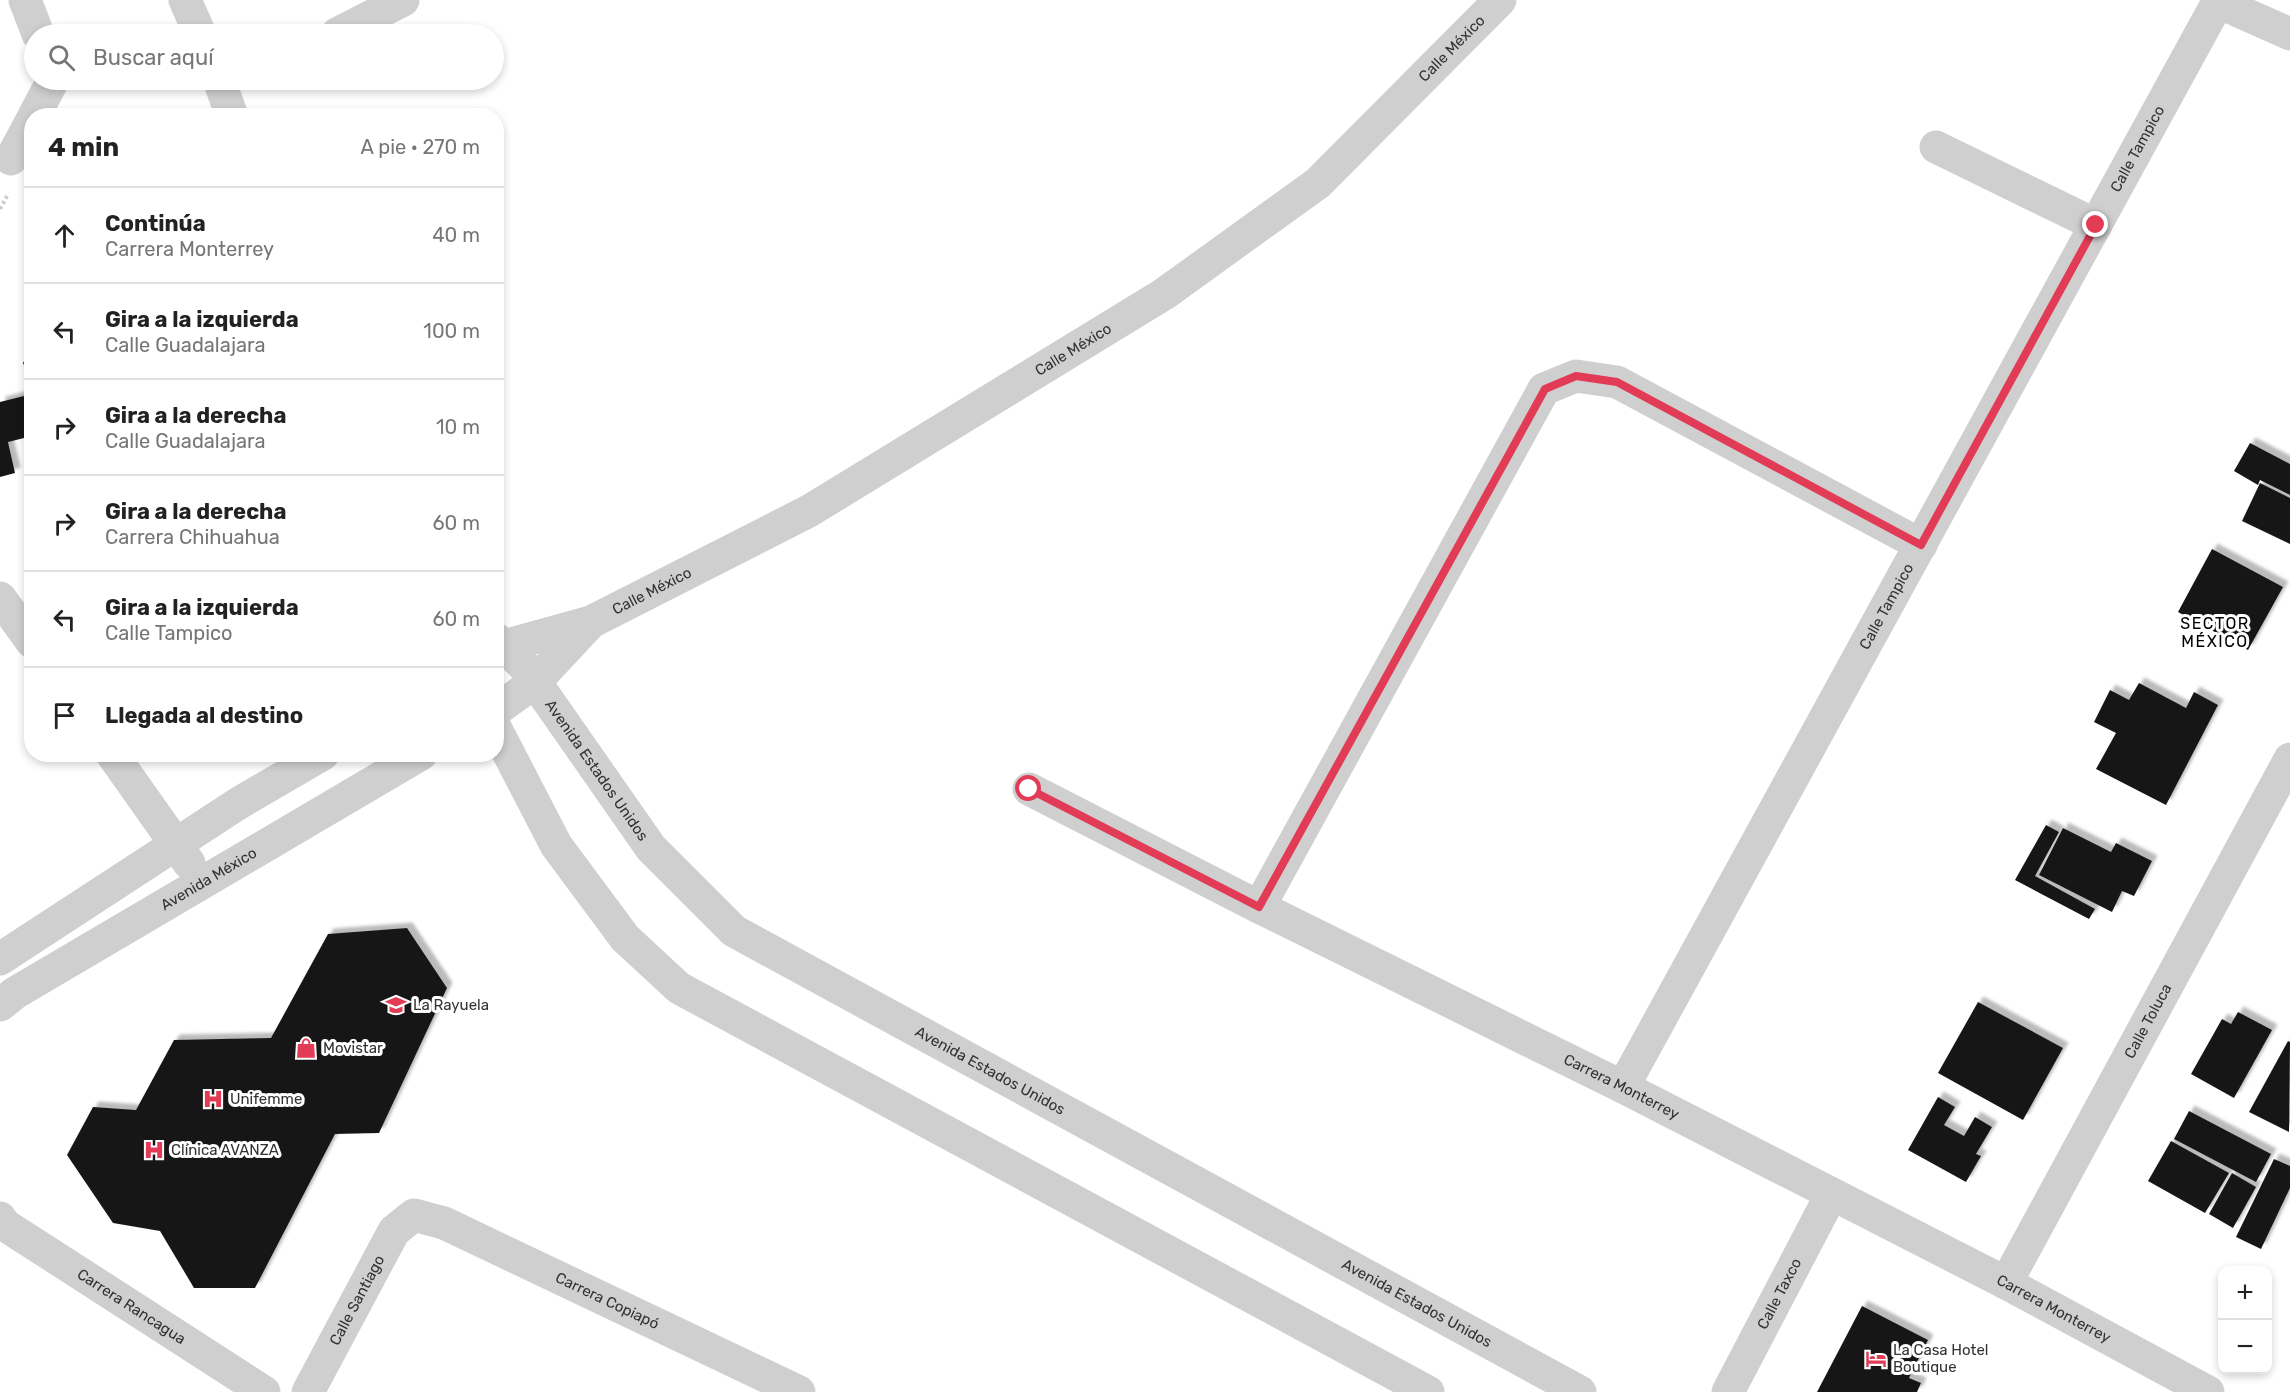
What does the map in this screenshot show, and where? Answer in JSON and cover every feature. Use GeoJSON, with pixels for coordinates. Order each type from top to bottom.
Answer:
{"type":"FeatureCollection","features":[{"type":"Feature","properties":{"kind":"street"},"geometry":{"type":"LineString","coordinates":[[25,0],[34,24]]}},
{"type":"Feature","properties":{"kind":"street"},"geometry":{"type":"LineString","coordinates":[[185,0],[196,24]]}},
{"type":"Feature","properties":{"kind":"street"},"geometry":{"type":"LineString","coordinates":[[357,24],[404,0]]}},
{"type":"Feature","properties":{"kind":"street","name":"Calle México"},"geometry":{"type":"LineString","coordinates":[[591,622],[809,511],[1164,294],[1318,183],[1500,0]]}},
{"type":"Feature","properties":{"kind":"street"},"geometry":{"type":"LineString","coordinates":[[2219,1],[2290,34]]}},
{"type":"Feature","properties":{"kind":"street","name":"Calle Tampico"},"geometry":{"type":"LineString","coordinates":[[1623,1087],[2219,1]]}},
{"type":"Feature","properties":{"kind":"street"},"geometry":{"type":"LineString","coordinates":[[38,108],[48,90]]}},
{"type":"Feature","properties":{"kind":"street"},"geometry":{"type":"LineString","coordinates":[[11,159],[24,135]]}},
{"type":"Feature","properties":{"kind":"street"},"geometry":{"type":"LineString","coordinates":[[1936,147],[2096,225]]}},
{"type":"Feature","properties":{"kind":"street"},"geometry":{"type":"LineString","coordinates":[[1259,907],[1545,389],[1576,376],[1617,382],[1921,545]]}},
{"type":"Feature","properties":{"kind":"street"},"geometry":{"type":"LineString","coordinates":[[0,598],[24,631]]}},
{"type":"Feature","properties":{"kind":"street"},"geometry":{"type":"LineString","coordinates":[[504,644],[591,622]]}},
{"type":"Feature","properties":{"kind":"street"},"geometry":{"type":"LineString","coordinates":[[504,704],[535,682],[591,622]]}},
{"type":"Feature","properties":{"kind":"street","name":"Avenida Estados Unidos"},"geometry":{"type":"LineString","coordinates":[[504,649],[524,666],[651,848],[734,931],[1580,1392]]}},
{"type":"Feature","properties":{"kind":"street"},"geometry":{"type":"LineString","coordinates":[[504,744],[556,845],[625,938],[679,988],[1428,1392]]}},
{"type":"Feature","properties":{"kind":"street","name":"Calle Toluca"},"geometry":{"type":"LineString","coordinates":[[2006,1283],[2290,759]]}},
{"type":"Feature","properties":{"kind":"street"},"geometry":{"type":"LineString","coordinates":[[118,762],[203,882]]}},
{"type":"Feature","properties":{"kind":"street"},"geometry":{"type":"LineString","coordinates":[[0,958],[239,803],[309,762]]}},
{"type":"Feature","properties":{"kind":"street","name":"Avenida México"},"geometry":{"type":"LineString","coordinates":[[0,1005],[25,987],[407,762]]}},
{"type":"Feature","properties":{"kind":"street","name":"Carrera Monterrey"},"geometry":{"type":"LineString","coordinates":[[1029,789],[1259,907],[1623,1087],[2006,1283],[2208,1392]]}},
{"type":"Feature","properties":{"kind":"street","name":"Calle Taxco"},"geometry":{"type":"LineString","coordinates":[[1728,1392],[1831,1195]]}},
{"type":"Feature","properties":{"kind":"street","name":"Calle Santiago"},"geometry":{"type":"LineString","coordinates":[[308,1392],[394,1231],[414,1215]]}},
{"type":"Feature","properties":{"kind":"street","name":"Carrera Copiapó"},"geometry":{"type":"LineString","coordinates":[[414,1215],[444,1223],[800,1392]]}},
{"type":"Feature","properties":{"kind":"street","name":"Carrera Rancagua"},"geometry":{"type":"LineString","coordinates":[[0,1218],[5,1224],[264,1392]]}},
{"type":"Feature","properties":{"kind":"building"},"geometry":{"type":"Polygon","coordinates":[[[24,396],[24,438],[8,442],[15,473],[0,477],[0,402],[24,396]]]}},
{"type":"Feature","properties":{"kind":"building"},"geometry":{"type":"Polygon","coordinates":[[[2250,443],[2290,464],[2290,495],[2260,480],[2258,485],[2234,471],[2250,443]]]}},
{"type":"Feature","properties":{"kind":"building"},"geometry":{"type":"Polygon","coordinates":[[[2260,483],[2290,498],[2290,544],[2242,521],[2260,483]]]}},
{"type":"Feature","properties":{"kind":"building"},"geometry":{"type":"Polygon","coordinates":[[[2212,549],[2283,587],[2248,650],[2178,612],[2212,549]]]}},
{"type":"Feature","properties":{"kind":"building"},"geometry":{"type":"Polygon","coordinates":[[[2139,683],[2186,708],[2194,692],[2218,705],[2166,805],[2096,769],[2116,733],[2094,722],[2110,690],[2129,700],[2139,683]]]}},
{"type":"Feature","properties":{"kind":"building"},"geometry":{"type":"Polygon","coordinates":[[[2046,825],[2059,832],[2035,876],[2095,909],[2089,919],[2015,880],[2046,825]]]}},
{"type":"Feature","properties":{"kind":"building"},"geometry":{"type":"Polygon","coordinates":[[[2063,828],[2111,852],[2116,843],[2152,861],[2134,896],[2122,891],[2112,912],[2039,875],[2063,828]]]}},
{"type":"Feature","properties":{"kind":"building"},"geometry":{"type":"Polygon","coordinates":[[[407,928],[447,988],[379,1133],[335,1134],[255,1288],[194,1288],[160,1231],[113,1223],[67,1155],[93,1107],[136,1110],[174,1040],[271,1038],[328,934],[407,928]]]}},
{"type":"Feature","properties":{"kind":"building"},"geometry":{"type":"Polygon","coordinates":[[[1978,1002],[2063,1048],[2023,1120],[1938,1073],[1978,1002]]]}},
{"type":"Feature","properties":{"kind":"building"},"geometry":{"type":"Polygon","coordinates":[[[2238,1012],[2272,1030],[2234,1098],[2191,1074],[2222,1019],[2231,1024],[2238,1012]]]}},
{"type":"Feature","properties":{"kind":"building"},"geometry":{"type":"Polygon","coordinates":[[[2288,1041],[2290,1042],[2289,1132],[2249,1112],[2288,1041]]]}},
{"type":"Feature","properties":{"kind":"building"},"geometry":{"type":"Polygon","coordinates":[[[1938,1097],[1955,1107],[1944,1125],[1964,1136],[1975,1117],[1992,1127],[1976,1154],[1981,1156],[1966,1182],[1908,1150],[1938,1097]]]}},
{"type":"Feature","properties":{"kind":"building"},"geometry":{"type":"Polygon","coordinates":[[[2189,1111],[2271,1154],[2256,1182],[2174,1139],[2189,1111]]]}},
{"type":"Feature","properties":{"kind":"building"},"geometry":{"type":"Polygon","coordinates":[[[2171,1141],[2229,1173],[2205,1213],[2148,1181],[2171,1141]]]}},
{"type":"Feature","properties":{"kind":"building"},"geometry":{"type":"Polygon","coordinates":[[[2274,1159],[2290,1166],[2290,1188],[2261,1249],[2236,1237],[2274,1159]]]}},
{"type":"Feature","properties":{"kind":"building"},"geometry":{"type":"Polygon","coordinates":[[[2232,1173],[2256,1187],[2233,1228],[2209,1214],[2232,1173]]]}},
{"type":"Feature","properties":{"kind":"building","name":"La Casa Hotel Boutique"},"geometry":{"type":"Polygon","coordinates":[[[1862,1306],[1928,1340],[1909,1378],[1921,1383],[1917,1392],[1817,1392],[1862,1306]]]}},
{"type":"Feature","properties":{"kind":"place","name":"La Rayuela"},"geometry":{"type":"Point","coordinates":[396,1005]}},
{"type":"Feature","properties":{"kind":"place","name":"Movistar"},"geometry":{"type":"Point","coordinates":[306,1048]}},
{"type":"Feature","properties":{"kind":"place","name":"Unifemme"},"geometry":{"type":"Point","coordinates":[213,1099]}},
{"type":"Feature","properties":{"kind":"place","name":"Clínica AVANZA"},"geometry":{"type":"Point","coordinates":[154,1150]}},
{"type":"Feature","properties":{"kind":"place","name":"La Casa Hotel Boutique"},"geometry":{"type":"Point","coordinates":[1876,1359]}},
{"type":"Feature","properties":{"kind":"district","name":"SECTOR MÉXICO"},"geometry":{"type":"Point","coordinates":[2215,632]}},
{"type":"Feature","properties":{"kind":"route"},"geometry":{"type":"LineString","coordinates":[[1029,789],[1259,907],[1545,389],[1576,376],[1617,382],[1921,545],[2096,225]]}}]}
